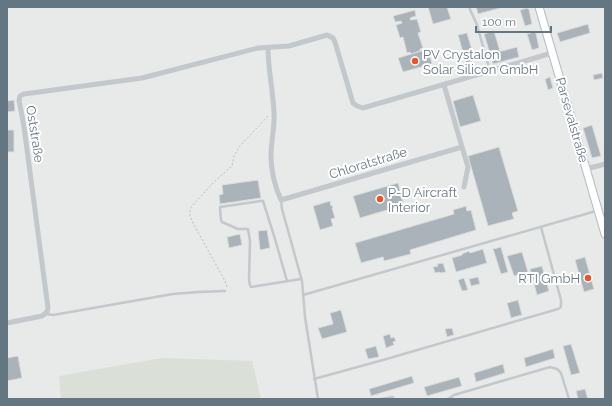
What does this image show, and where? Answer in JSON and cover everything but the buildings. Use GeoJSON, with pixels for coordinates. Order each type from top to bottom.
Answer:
{"type":"FeatureCollection","features":[{"type":"Feature","properties":{"kind":"street","name":"Parsevalstraße"},"geometry":{"type":"LineString","coordinates":[[539,7],[605,234]]}},
{"type":"Feature","properties":{"kind":"street"},"geometry":{"type":"LineString","coordinates":[[281,200],[273,172],[271,155],[274,110],[268,48],[289,46],[325,36],[331,36],[336,44],[353,102],[361,108],[366,108],[552,53]]}},
{"type":"Feature","properties":{"kind":"street","name":"Oststraße"},"geometry":{"type":"LineString","coordinates":[[46,314],[48,305],[24,127],[19,103],[20,96],[26,93],[142,78],[258,48],[268,48]]}},
{"type":"Feature","properties":{"kind":"street"},"geometry":{"type":"LineString","coordinates":[[444,85],[468,167],[464,187]]}},
{"type":"Feature","properties":{"kind":"street","name":"Chloratstraße"},"geometry":{"type":"LineString","coordinates":[[281,200],[462,147]]}},
{"type":"Feature","properties":{"kind":"street"},"geometry":{"type":"LineString","coordinates":[[586,169],[605,164]]}},
{"type":"Feature","properties":{"kind":"street"},"geometry":{"type":"LineString","coordinates":[[7,323],[41,317],[46,314]]}},
{"type":"Feature","properties":{"kind":"lane"},"geometry":{"type":"LineString","coordinates":[[469,7],[477,25],[490,71]]}},
{"type":"Feature","properties":{"kind":"lane"},"geometry":{"type":"LineString","coordinates":[[281,200],[282,209],[301,279],[305,317],[318,399]]}},
{"type":"Feature","properties":{"kind":"lane"},"geometry":{"type":"LineString","coordinates":[[287,281],[263,201],[220,207],[222,222],[238,229],[248,229],[250,241],[249,280],[251,287],[301,279]]}},
{"type":"Feature","properties":{"kind":"lane"},"geometry":{"type":"LineString","coordinates":[[303,295],[598,210]]}},
{"type":"Feature","properties":{"kind":"lane"},"geometry":{"type":"LineString","coordinates":[[314,379],[561,307],[561,300],[541,227]]}},
{"type":"Feature","properties":{"kind":"lane"},"geometry":{"type":"LineString","coordinates":[[46,314],[53,315],[173,294],[224,291]]}},
{"type":"Feature","properties":{"kind":"lane"},"geometry":{"type":"LineString","coordinates":[[448,399],[454,395],[550,367],[557,369],[561,373],[569,399]]}},
{"type":"Feature","properties":{"kind":"lane"},"geometry":{"type":"LineString","coordinates":[[382,399],[394,397],[394,399]]}},
{"type":"Feature","properties":{"kind":"path"},"geometry":{"type":"LineString","coordinates":[[224,291],[227,289],[227,285],[194,225],[190,216],[191,207],[200,196],[232,166],[234,156],[239,146],[274,110]]}},
{"type":"Feature","properties":{"kind":"shaded area"},"geometry":{"type":"Polygon","coordinates":[[[7,7],[605,7],[605,399],[7,399],[7,7]]]}},
{"type":"Feature","properties":{"kind":"shaded area"},"geometry":{"type":"Polygon","coordinates":[[[162,358],[252,361],[261,399],[61,399],[59,376],[162,358]]]}},
{"type":"Feature","properties":{"kind":"place","name":"PV Crystalon Solar Silicon GmbH"},"geometry":{"type":"Point","coordinates":[415,61]}},
{"type":"Feature","properties":{"kind":"place","name":"P-D Aircraft Interior"},"geometry":{"type":"Point","coordinates":[380,199]}},
{"type":"Feature","properties":{"kind":"place","name":"RTI GmbH"},"geometry":{"type":"Point","coordinates":[588,278]}}]}
